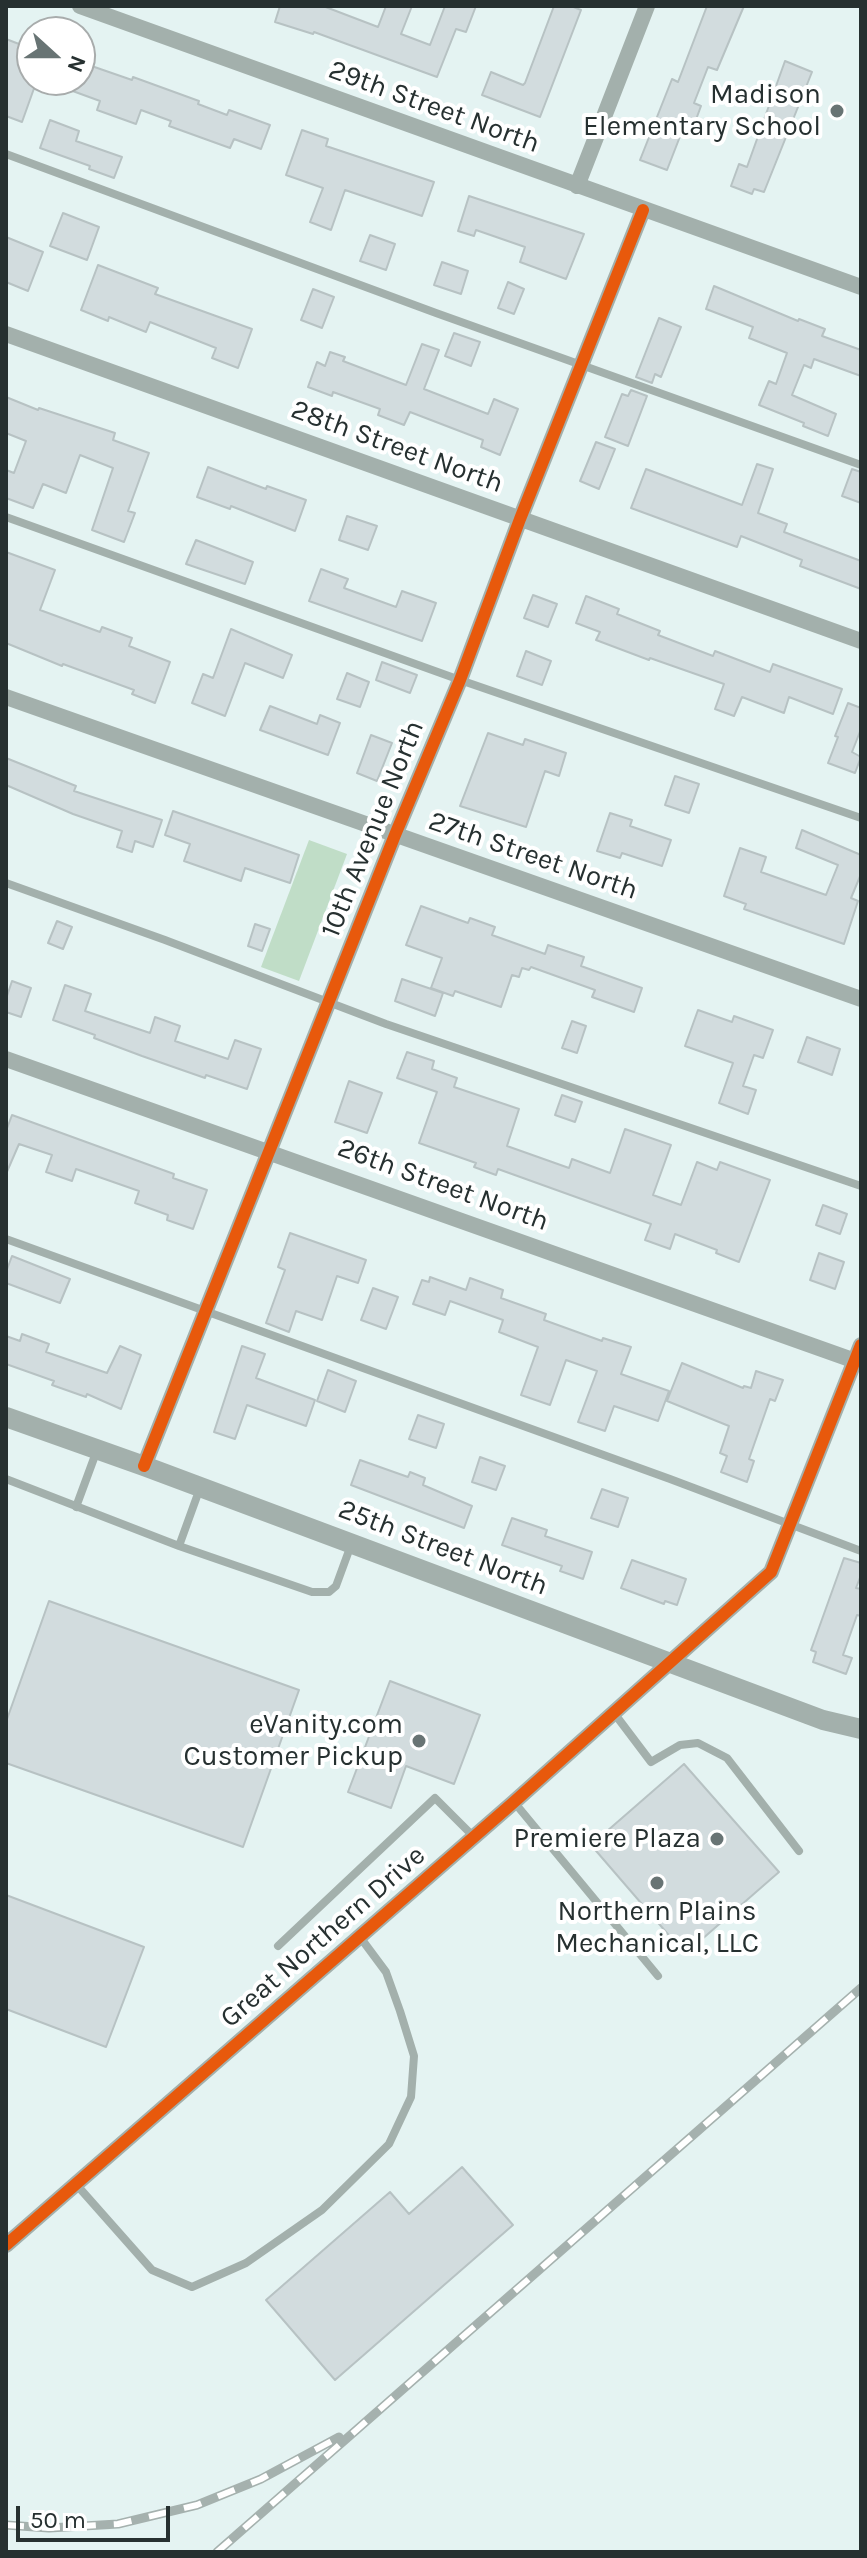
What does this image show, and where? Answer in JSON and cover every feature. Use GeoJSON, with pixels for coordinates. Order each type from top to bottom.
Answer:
{"type":"FeatureCollection","features":[{"type":"Feature","properties":{"kind":"street","name":"29th Street North"},"geometry":{"type":"LineString","coordinates":[[80,6],[861,287]]}},
{"type":"Feature","properties":{"kind":"street"},"geometry":{"type":"LineString","coordinates":[[577,186],[647,6]]}},
{"type":"Feature","properties":{"kind":"street","name":"10th Avenue North"},"geometry":{"type":"LineString","coordinates":[[144,1466],[395,835],[460,680],[520,519],[643,210]]}},
{"type":"Feature","properties":{"kind":"street","name":"28th Street North"},"geometry":{"type":"LineString","coordinates":[[6,334],[861,641]]}},
{"type":"Feature","properties":{"kind":"street","name":"27th Street North"},"geometry":{"type":"LineString","coordinates":[[6,697],[861,999]]}},
{"type":"Feature","properties":{"kind":"street","name":"26th Street North"},"geometry":{"type":"LineString","coordinates":[[6,1059],[859,1356]]}},
{"type":"Feature","properties":{"kind":"street","name":"Great Northern Drive"},"geometry":{"type":"LineString","coordinates":[[6,2245],[514,1802],[771,1572],[859,1356]]}},
{"type":"Feature","properties":{"kind":"street","name":"25th Street North"},"geometry":{"type":"LineString","coordinates":[[6,1417],[823,1720],[861,1729]]}},
{"type":"Feature","properties":{"kind":"lane"},"geometry":{"type":"LineString","coordinates":[[6,154],[861,465]]}},
{"type":"Feature","properties":{"kind":"lane"},"geometry":{"type":"LineString","coordinates":[[6,517],[460,680],[861,818]]}},
{"type":"Feature","properties":{"kind":"lane"},"geometry":{"type":"LineString","coordinates":[[6,883],[386,1024],[861,1186]]}},
{"type":"Feature","properties":{"kind":"lane"},"geometry":{"type":"LineString","coordinates":[[6,1239],[861,1551]]}},
{"type":"Feature","properties":{"kind":"lane"},"geometry":{"type":"LineString","coordinates":[[76,1507],[97,1450]]}},
{"type":"Feature","properties":{"kind":"lane"},"geometry":{"type":"LineString","coordinates":[[6,1479],[179,1546],[312,1592],[329,1592],[336,1586],[352,1544]]}},
{"type":"Feature","properties":{"kind":"lane"},"geometry":{"type":"LineString","coordinates":[[179,1546],[200,1487]]}},
{"type":"Feature","properties":{"kind":"lane"},"geometry":{"type":"LineString","coordinates":[[614,1713],[651,1762],[680,1745],[698,1743],[727,1758],[799,1851]]}},
{"type":"Feature","properties":{"kind":"lane"},"geometry":{"type":"LineString","coordinates":[[278,1946],[435,1798],[474,1837]]}},
{"type":"Feature","properties":{"kind":"lane"},"geometry":{"type":"LineString","coordinates":[[514,1802],[658,1976]]}},
{"type":"Feature","properties":{"kind":"lane"},"geometry":{"type":"LineString","coordinates":[[75,2183],[152,2270],[192,2287],[246,2263],[322,2210],[389,2144],[411,2097],[414,2056],[400,2011],[386,1972],[360,1936]]}},
{"type":"Feature","properties":{"kind":"green space"},"geometry":{"type":"Polygon","coordinates":[[[309,840],[347,854],[299,981],[261,967],[309,840]]]}},
{"type":"Feature","properties":{"kind":"building"},"geometry":{"type":"Polygon","coordinates":[[[280,6],[323,6],[378,27],[386,6],[412,6],[401,34],[430,45],[445,6],[476,6],[466,32],[456,29],[437,77],[314,32],[275,22],[280,6]]]}},
{"type":"Feature","properties":{"kind":"building"},"geometry":{"type":"Polygon","coordinates":[[[554,6],[571,6],[581,10],[540,117],[482,95],[491,72],[523,85],[525,83],[554,6]]]}},
{"type":"Feature","properties":{"kind":"building"},"geometry":{"type":"Polygon","coordinates":[[[707,6],[744,6],[717,70],[708,67],[694,103],[701,106],[694,125],[686,121],[667,170],[640,160],[672,79],[678,82],[707,6]]]}},
{"type":"Feature","properties":{"kind":"building"},"geometry":{"type":"Polygon","coordinates":[[[6,39],[16,43],[16,96],[31,96],[22,122],[6,116],[6,39]]]}},
{"type":"Feature","properties":{"kind":"building"},"geometry":{"type":"Polygon","coordinates":[[[785,61],[812,72],[764,192],[754,189],[752,194],[731,186],[739,164],[747,167],[785,61]]]}},
{"type":"Feature","properties":{"kind":"building"},"geometry":{"type":"Polygon","coordinates":[[[96,68],[132,80],[133,77],[199,101],[198,104],[227,115],[229,110],[270,125],[261,149],[234,139],[230,148],[169,126],[171,121],[141,110],[136,124],[97,110],[100,101],[86,96],[96,96],[96,68]]]}},
{"type":"Feature","properties":{"kind":"building"},"geometry":{"type":"Polygon","coordinates":[[[50,120],[79,131],[76,141],[122,157],[114,178],[40,148],[50,120]]]}},
{"type":"Feature","properties":{"kind":"building"},"geometry":{"type":"Polygon","coordinates":[[[302,130],[328,139],[326,146],[434,182],[422,216],[345,190],[331,230],[310,222],[323,188],[286,175],[302,130]]]}},
{"type":"Feature","properties":{"kind":"building"},"geometry":{"type":"Polygon","coordinates":[[[469,196],[584,234],[566,279],[520,262],[525,247],[476,230],[474,236],[458,231],[469,196]]]}},
{"type":"Feature","properties":{"kind":"building"},"geometry":{"type":"Polygon","coordinates":[[[63,213],[99,227],[87,260],[50,246],[63,213]]]}},
{"type":"Feature","properties":{"kind":"building"},"geometry":{"type":"Polygon","coordinates":[[[370,235],[395,244],[386,270],[360,261],[370,235]]]}},
{"type":"Feature","properties":{"kind":"building"},"geometry":{"type":"Polygon","coordinates":[[[6,237],[43,252],[28,291],[6,282],[6,237]]]}},
{"type":"Feature","properties":{"kind":"building"},"geometry":{"type":"Polygon","coordinates":[[[442,262],[468,271],[461,294],[434,285],[442,262]]]}},
{"type":"Feature","properties":{"kind":"building"},"geometry":{"type":"Polygon","coordinates":[[[98,265],[158,288],[155,294],[252,329],[238,368],[212,358],[216,348],[150,322],[146,332],[81,310],[98,265]]]}},
{"type":"Feature","properties":{"kind":"building"},"geometry":{"type":"Polygon","coordinates":[[[508,282],[524,289],[514,314],[498,308],[508,282]]]}},
{"type":"Feature","properties":{"kind":"building"},"geometry":{"type":"Polygon","coordinates":[[[714,286],[825,329],[822,336],[861,350],[861,376],[814,359],[811,368],[804,365],[792,395],[836,414],[828,436],[759,405],[769,381],[776,384],[787,353],[749,338],[753,327],[706,309],[714,286]]]}},
{"type":"Feature","properties":{"kind":"building"},"geometry":{"type":"Polygon","coordinates":[[[313,289],[334,297],[322,328],[301,320],[313,289]]]}},
{"type":"Feature","properties":{"kind":"building"},"geometry":{"type":"Polygon","coordinates":[[[659,318],[681,327],[661,377],[655,374],[652,383],[636,377],[659,318]]]}},
{"type":"Feature","properties":{"kind":"building"},"geometry":{"type":"Polygon","coordinates":[[[454,333],[480,342],[471,366],[445,356],[454,333]]]}},
{"type":"Feature","properties":{"kind":"building"},"geometry":{"type":"Polygon","coordinates":[[[422,344],[439,350],[424,389],[488,414],[494,399],[518,409],[500,455],[481,447],[483,440],[410,412],[404,425],[378,415],[380,409],[333,392],[332,396],[308,387],[317,362],[325,366],[330,352],[345,357],[343,361],[406,385],[422,344]]]}},
{"type":"Feature","properties":{"kind":"building"},"geometry":{"type":"Polygon","coordinates":[[[631,390],[647,396],[628,446],[605,437],[622,394],[628,396],[631,390]]]}},
{"type":"Feature","properties":{"kind":"building"},"geometry":{"type":"Polygon","coordinates":[[[6,397],[115,433],[113,440],[149,453],[128,511],[135,513],[124,542],[92,530],[113,468],[80,455],[66,493],[43,484],[33,508],[6,498],[6,470],[14,473],[26,441],[6,433],[6,397]]]}},
{"type":"Feature","properties":{"kind":"building"},"geometry":{"type":"Polygon","coordinates":[[[596,442],[615,449],[599,489],[580,481],[596,442]]]}},
{"type":"Feature","properties":{"kind":"building"},"geometry":{"type":"Polygon","coordinates":[[[757,464],[773,469],[758,513],[787,524],[784,532],[861,561],[861,589],[800,566],[802,560],[741,536],[737,547],[631,508],[646,469],[742,505],[757,464]]]}},
{"type":"Feature","properties":{"kind":"building"},"geometry":{"type":"Polygon","coordinates":[[[208,467],[306,500],[295,531],[231,506],[230,509],[197,497],[208,467]]]}},
{"type":"Feature","properties":{"kind":"building"},"geometry":{"type":"Polygon","coordinates":[[[852,469],[861,472],[861,503],[842,496],[852,469]]]}},
{"type":"Feature","properties":{"kind":"building"},"geometry":{"type":"Polygon","coordinates":[[[347,516],[377,526],[368,550],[339,540],[347,516]]]}},
{"type":"Feature","properties":{"kind":"building"},"geometry":{"type":"Polygon","coordinates":[[[196,540],[253,562],[245,584],[186,564],[196,540]]]}},
{"type":"Feature","properties":{"kind":"building"},"geometry":{"type":"Polygon","coordinates":[[[6,552],[55,570],[40,610],[100,632],[102,627],[132,638],[129,646],[170,662],[155,703],[132,694],[134,690],[6,643],[6,552]]]}},
{"type":"Feature","properties":{"kind":"building"},"geometry":{"type":"Polygon","coordinates":[[[321,569],[348,579],[344,588],[396,607],[402,591],[436,603],[422,641],[309,601],[321,569]]]}},
{"type":"Feature","properties":{"kind":"building"},"geometry":{"type":"Polygon","coordinates":[[[533,595],[557,604],[548,627],[524,618],[533,595]]]}},
{"type":"Feature","properties":{"kind":"building"},"geometry":{"type":"Polygon","coordinates":[[[586,596],[619,609],[617,614],[660,631],[658,635],[713,656],[715,651],[770,672],[773,664],[842,689],[833,714],[789,697],[784,713],[742,697],[734,716],[715,709],[724,684],[596,640],[600,632],[576,623],[586,596]]]}},
{"type":"Feature","properties":{"kind":"building"},"geometry":{"type":"Polygon","coordinates":[[[231,629],[292,655],[283,678],[245,663],[225,716],[192,703],[203,674],[213,678],[231,629]]]}},
{"type":"Feature","properties":{"kind":"building"},"geometry":{"type":"Polygon","coordinates":[[[526,651],[551,661],[542,685],[517,676],[526,651]]]}},
{"type":"Feature","properties":{"kind":"building"},"geometry":{"type":"Polygon","coordinates":[[[382,662],[417,675],[410,693],[376,680],[382,662]]]}},
{"type":"Feature","properties":{"kind":"building"},"geometry":{"type":"Polygon","coordinates":[[[347,673],[369,682],[360,707],[337,699],[347,673]]]}},
{"type":"Feature","properties":{"kind":"building"},"geometry":{"type":"Polygon","coordinates":[[[848,703],[861,708],[861,729],[852,752],[861,757],[855,773],[828,763],[848,703]]]}},
{"type":"Feature","properties":{"kind":"building"},"geometry":{"type":"Polygon","coordinates":[[[270,706],[317,724],[320,715],[340,723],[328,755],[260,730],[270,706]]]}},
{"type":"Feature","properties":{"kind":"building"},"geometry":{"type":"Polygon","coordinates":[[[488,733],[523,745],[525,739],[566,753],[559,776],[545,771],[526,827],[460,806],[488,733]]]}},
{"type":"Feature","properties":{"kind":"building"},"geometry":{"type":"Polygon","coordinates":[[[371,735],[392,743],[377,781],[357,773],[371,735]]]}},
{"type":"Feature","properties":{"kind":"building"},"geometry":{"type":"Polygon","coordinates":[[[6,758],[76,786],[74,791],[162,820],[153,847],[135,841],[132,852],[117,847],[122,831],[6,785],[6,758]]]}},
{"type":"Feature","properties":{"kind":"building"},"geometry":{"type":"Polygon","coordinates":[[[675,776],[699,784],[689,813],[665,805],[675,776]]]}},
{"type":"Feature","properties":{"kind":"building"},"geometry":{"type":"Polygon","coordinates":[[[173,811],[299,855],[290,883],[245,868],[241,881],[184,861],[190,844],[165,835],[173,811]]]}},
{"type":"Feature","properties":{"kind":"building"},"geometry":{"type":"Polygon","coordinates":[[[610,813],[632,820],[630,826],[671,840],[662,866],[622,853],[620,858],[597,851],[610,813]]]}},
{"type":"Feature","properties":{"kind":"building"},"geometry":{"type":"Polygon","coordinates":[[[802,830],[861,855],[861,874],[851,898],[858,901],[844,944],[744,909],[746,904],[724,896],[740,848],[766,857],[761,872],[826,895],[838,865],[796,848],[802,830]]]}},
{"type":"Feature","properties":{"kind":"building"},"geometry":{"type":"Polygon","coordinates":[[[421,906],[468,923],[470,918],[495,927],[492,935],[545,954],[548,945],[584,957],[581,966],[642,988],[634,1012],[592,997],[595,990],[531,967],[529,970],[522,968],[519,977],[512,975],[501,1007],[455,991],[453,996],[431,988],[442,958],[406,945],[421,906]]]}},
{"type":"Feature","properties":{"kind":"building"},"geometry":{"type":"Polygon","coordinates":[[[57,921],[72,927],[63,949],[48,943],[57,921]]]}},
{"type":"Feature","properties":{"kind":"building"},"geometry":{"type":"Polygon","coordinates":[[[255,924],[270,929],[262,951],[248,946],[255,924]]]}},
{"type":"Feature","properties":{"kind":"building"},"geometry":{"type":"Polygon","coordinates":[[[402,979],[443,993],[435,1016],[395,1001],[402,979]]]}},
{"type":"Feature","properties":{"kind":"building"},"geometry":{"type":"Polygon","coordinates":[[[12,981],[31,988],[21,1017],[6,1012],[6,999],[12,981]]]}},
{"type":"Feature","properties":{"kind":"building"},"geometry":{"type":"Polygon","coordinates":[[[65,985],[91,994],[85,1011],[150,1033],[155,1017],[180,1026],[175,1041],[228,1059],[235,1040],[261,1049],[247,1089],[142,1056],[53,1020],[65,985]]]}},
{"type":"Feature","properties":{"kind":"building"},"geometry":{"type":"Polygon","coordinates":[[[698,1010],[732,1022],[734,1016],[773,1030],[763,1058],[754,1055],[743,1086],[756,1090],[748,1114],[719,1103],[733,1063],[685,1046],[698,1010]]]}},
{"type":"Feature","properties":{"kind":"building"},"geometry":{"type":"Polygon","coordinates":[[[572,1021],[586,1026],[577,1053],[562,1048],[572,1021]]]}},
{"type":"Feature","properties":{"kind":"building"},"geometry":{"type":"Polygon","coordinates":[[[807,1037],[840,1049],[832,1075],[798,1062],[807,1037]]]}},
{"type":"Feature","properties":{"kind":"building"},"geometry":{"type":"Polygon","coordinates":[[[407,1052],[434,1061],[432,1069],[457,1078],[454,1087],[519,1109],[507,1146],[569,1168],[572,1159],[610,1173],[625,1129],[671,1145],[653,1195],[681,1205],[697,1162],[717,1170],[720,1162],[770,1180],[739,1262],[675,1234],[670,1249],[645,1240],[651,1224],[498,1169],[496,1175],[474,1167],[476,1163],[419,1143],[437,1092],[397,1078],[407,1052]]]}},
{"type":"Feature","properties":{"kind":"building"},"geometry":{"type":"Polygon","coordinates":[[[349,1081],[382,1093],[367,1133],[335,1122],[349,1081]]]}},
{"type":"Feature","properties":{"kind":"building"},"geometry":{"type":"Polygon","coordinates":[[[562,1095],[582,1102],[575,1122],[555,1115],[562,1095]]]}},
{"type":"Feature","properties":{"kind":"building"},"geometry":{"type":"Polygon","coordinates":[[[12,1115],[174,1174],[173,1178],[207,1190],[193,1229],[167,1220],[168,1215],[135,1203],[139,1191],[76,1169],[72,1181],[46,1172],[52,1155],[19,1144],[6,1174],[6,1131],[12,1115]]]}},
{"type":"Feature","properties":{"kind":"building"},"geometry":{"type":"Polygon","coordinates":[[[823,1205],[847,1214],[840,1234],[816,1225],[823,1205]]]}},
{"type":"Feature","properties":{"kind":"building"},"geometry":{"type":"Polygon","coordinates":[[[290,1233],[366,1260],[358,1283],[337,1276],[322,1320],[296,1311],[289,1332],[266,1323],[285,1270],[278,1267],[290,1233]]]}},
{"type":"Feature","properties":{"kind":"building"},"geometry":{"type":"Polygon","coordinates":[[[819,1253],[844,1262],[835,1289],[810,1280],[819,1253]]]}},
{"type":"Feature","properties":{"kind":"building"},"geometry":{"type":"Polygon","coordinates":[[[12,1256],[70,1279],[60,1303],[6,1283],[12,1256]]]}},
{"type":"Feature","properties":{"kind":"building"},"geometry":{"type":"Polygon","coordinates":[[[430,1277],[466,1290],[470,1278],[503,1290],[501,1298],[546,1314],[544,1320],[602,1341],[603,1338],[631,1347],[621,1374],[669,1391],[658,1421],[614,1406],[605,1431],[578,1422],[597,1371],[566,1360],[550,1405],[521,1395],[538,1347],[499,1332],[503,1320],[450,1301],[445,1315],[413,1304],[422,1280],[429,1282],[430,1277]]]}},
{"type":"Feature","properties":{"kind":"building"},"geometry":{"type":"Polygon","coordinates":[[[373,1288],[398,1297],[386,1329],[361,1320],[373,1288]]]}},
{"type":"Feature","properties":{"kind":"building"},"geometry":{"type":"Polygon","coordinates":[[[22,1334],[49,1344],[46,1352],[107,1373],[120,1346],[141,1355],[121,1409],[87,1394],[86,1397],[52,1385],[54,1381],[6,1364],[6,1336],[20,1341],[22,1334]]]}},
{"type":"Feature","properties":{"kind":"building"},"geometry":{"type":"Polygon","coordinates":[[[242,1346],[265,1354],[256,1378],[315,1400],[306,1426],[247,1405],[235,1439],[214,1432],[242,1346]]]}},
{"type":"Feature","properties":{"kind":"building"},"geometry":{"type":"Polygon","coordinates":[[[682,1363],[743,1388],[751,1388],[756,1371],[783,1380],[775,1401],[770,1399],[749,1459],[754,1461],[747,1482],[721,1472],[727,1456],[720,1453],[729,1426],[667,1401],[682,1363]]]}},
{"type":"Feature","properties":{"kind":"building"},"geometry":{"type":"Polygon","coordinates":[[[328,1370],[356,1381],[345,1412],[317,1401],[328,1370]]]}},
{"type":"Feature","properties":{"kind":"building"},"geometry":{"type":"Polygon","coordinates":[[[418,1415],[444,1424],[436,1448],[409,1439],[418,1415]]]}},
{"type":"Feature","properties":{"kind":"building"},"geometry":{"type":"Polygon","coordinates":[[[480,1457],[505,1466],[496,1490],[472,1482],[480,1457]]]}},
{"type":"Feature","properties":{"kind":"building"},"geometry":{"type":"Polygon","coordinates":[[[360,1460],[408,1477],[410,1472],[425,1478],[423,1485],[472,1506],[464,1528],[351,1485],[360,1460]]]}},
{"type":"Feature","properties":{"kind":"building"},"geometry":{"type":"Polygon","coordinates":[[[602,1489],[628,1498],[618,1527],[591,1518],[602,1489]]]}},
{"type":"Feature","properties":{"kind":"building"},"geometry":{"type":"Polygon","coordinates":[[[512,1518],[547,1530],[545,1536],[592,1552],[583,1579],[560,1571],[562,1566],[502,1545],[512,1518]]]}},
{"type":"Feature","properties":{"kind":"building"},"geometry":{"type":"Polygon","coordinates":[[[844,1558],[861,1563],[856,1588],[861,1589],[861,1616],[857,1615],[843,1655],[852,1658],[846,1674],[813,1662],[816,1652],[811,1650],[844,1558]]]}},
{"type":"Feature","properties":{"kind":"building"},"geometry":{"type":"Polygon","coordinates":[[[632,1560],[686,1579],[677,1605],[665,1601],[664,1604],[621,1588],[632,1560]]]}},
{"type":"Feature","properties":{"kind":"building"},"geometry":{"type":"Polygon","coordinates":[[[49,1601],[299,1690],[243,1847],[6,1763],[6,1722],[49,1601]]]}},
{"type":"Feature","properties":{"kind":"building","name":"eVanity.com Customer Pickup"},"geometry":{"type":"Polygon","coordinates":[[[390,1681],[480,1715],[454,1784],[406,1766],[391,1808],[348,1792],[390,1681]]]}},
{"type":"Feature","properties":{"kind":"building"},"geometry":{"type":"Polygon","coordinates":[[[684,1764],[779,1872],[685,1954],[591,1845],[684,1764]]]}},
{"type":"Feature","properties":{"kind":"building"},"geometry":{"type":"Polygon","coordinates":[[[6,1895],[144,1947],[106,2047],[6,2009],[6,1895]]]}},
{"type":"Feature","properties":{"kind":"building"},"geometry":{"type":"Polygon","coordinates":[[[462,2167],[513,2225],[335,2380],[266,2300],[390,2192],[409,2214],[462,2167]]]}},
{"type":"Feature","properties":{"kind":"railway"},"geometry":{"type":"LineString","coordinates":[[217,2552],[861,1988]]}},
{"type":"Feature","properties":{"kind":"railway"},"geometry":{"type":"LineString","coordinates":[[6,2525],[49,2528],[118,2524],[197,2505],[261,2479],[339,2437]]}},
{"type":"Feature","properties":{"kind":"cycle path"},"geometry":{"type":"LineString","coordinates":[[144,1466],[395,835],[460,680],[520,519],[643,210]]}},
{"type":"Feature","properties":{"kind":"cycle path"},"geometry":{"type":"LineString","coordinates":[[6,2245],[514,1802],[771,1572],[861,1345]]}},
{"type":"Feature","properties":{"kind":"place","name":"Madison Elementary School"},"geometry":{"type":"Point","coordinates":[837,111]}},
{"type":"Feature","properties":{"kind":"place","name":"eVanity.com Customer Pickup"},"geometry":{"type":"Point","coordinates":[419,1741]}},
{"type":"Feature","properties":{"kind":"place","name":"Premiere Plaza"},"geometry":{"type":"Point","coordinates":[717,1839]}},
{"type":"Feature","properties":{"kind":"place","name":"Northern Plains Mechanical, LLC"},"geometry":{"type":"Point","coordinates":[657,1883]}}]}
